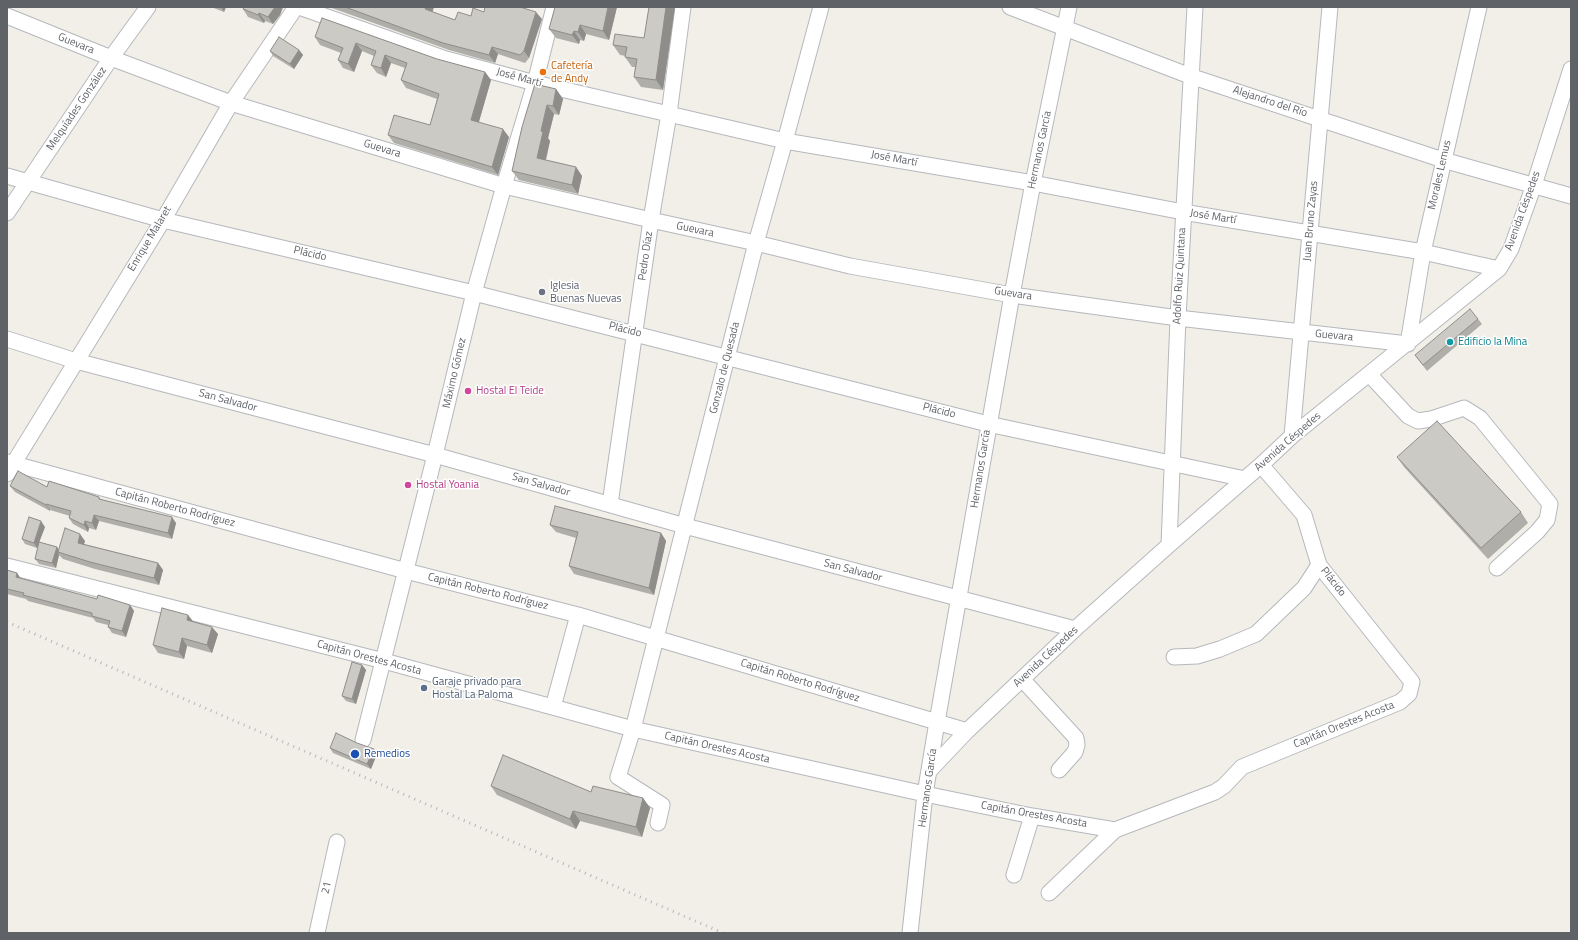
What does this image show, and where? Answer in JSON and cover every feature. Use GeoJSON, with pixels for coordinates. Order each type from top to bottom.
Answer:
{"type":"FeatureCollection","features":[{"type":"Feature","properties":{"kind":"street","name":"Melquíades González"},"geometry":{"type":"LineString","coordinates":[[7,213],[111,58],[148,7]]}},
{"type":"Feature","properties":{"kind":"street","name":"José Martí"},"geometry":{"type":"LineString","coordinates":[[297,7],[446,59],[535,82],[785,141],[1033,183],[1183,212],[1423,252],[1499,269]]}},
{"type":"Feature","properties":{"kind":"street","name":"Enrique Malaret"},"geometry":{"type":"LineString","coordinates":[[9,467],[163,220],[231,103],[297,7]]}},
{"type":"Feature","properties":{"kind":"street","name":"Máximo Gómez"},"geometry":{"type":"LineString","coordinates":[[363,740],[384,661],[474,293],[535,82],[554,7]]}},
{"type":"Feature","properties":{"kind":"street","name":"Pedro Díaz"},"geometry":{"type":"LineString","coordinates":[[610,504],[651,220],[669,114],[684,7]]}},
{"type":"Feature","properties":{"kind":"street","name":"Gonzalo de Quesada"},"geometry":{"type":"LineString","coordinates":[[658,823],[662,805],[618,777],[633,729],[657,638],[756,243],[821,7]]}},
{"type":"Feature","properties":{"kind":"street","name":"Alejandro del Río"},"geometry":{"type":"LineString","coordinates":[[1010,7],[1190,76],[1443,160],[1571,196]]}},
{"type":"Feature","properties":{"kind":"street","name":"Hermanos García"},"geometry":{"type":"LineString","coordinates":[[910,933],[926,794],[937,722],[960,599],[988,424],[1033,183],[1069,7]]}},
{"type":"Feature","properties":{"kind":"street","name":"Adolfo Ruiz Quintana"},"geometry":{"type":"LineString","coordinates":[[1169,545],[1183,212],[1195,7]]}},
{"type":"Feature","properties":{"kind":"street","name":"Juan Bruno Zayas"},"geometry":{"type":"LineString","coordinates":[[1292,436],[1330,7]]}},
{"type":"Feature","properties":{"kind":"street","name":"Morales Lemus"},"geometry":{"type":"LineString","coordinates":[[1408,344],[1423,252],[1479,7]]}},
{"type":"Feature","properties":{"kind":"street","name":"Guevara"},"geometry":{"type":"LineString","coordinates":[[7,16],[111,58],[231,103],[504,186],[756,243],[850,266],[1012,294],[1178,318],[1408,344]]}},
{"type":"Feature","properties":{"kind":"street","name":"Avenida Céspedes"},"geometry":{"type":"LineString","coordinates":[[930,770],[967,731],[1022,678],[1292,436],[1408,344],[1499,269],[1511,249],[1534,185],[1571,69]]}},
{"type":"Feature","properties":{"kind":"street","name":"Plácido"},"geometry":{"type":"LineString","coordinates":[[7,176],[163,220],[474,293],[988,424],[1245,479]]}},
{"type":"Feature","properties":{"kind":"street","name":"San Salvador"},"geometry":{"type":"LineString","coordinates":[[7,339],[76,361],[435,455],[685,526],[1076,629]]}},
{"type":"Feature","properties":{"kind":"street"},"geometry":{"type":"LineString","coordinates":[[1369,374],[1408,416],[1418,421],[1431,419],[1464,408],[1480,418],[1550,504],[1547,520],[1538,532],[1497,568]]}},
{"type":"Feature","properties":{"kind":"street","name":"Plácido"},"geometry":{"type":"LineString","coordinates":[[1261,465],[1304,515],[1319,565],[1412,682],[1409,694]]}},
{"type":"Feature","properties":{"kind":"street","name":"Capitán Roberto Rodríguez"},"geometry":{"type":"LineString","coordinates":[[9,467],[578,615],[967,731]]}},
{"type":"Feature","properties":{"kind":"street"},"geometry":{"type":"LineString","coordinates":[[1174,657],[1196,656],[1220,649],[1256,634],[1304,588],[1319,565]]}},
{"type":"Feature","properties":{"kind":"street","name":"Capitán Orestes Acosta"},"geometry":{"type":"LineString","coordinates":[[7,566],[384,661],[633,729],[926,794],[1032,816],[1115,830],[1215,792],[1224,786],[1242,767],[1400,702],[1409,694]]}},
{"type":"Feature","properties":{"kind":"street"},"geometry":{"type":"LineString","coordinates":[[553,707],[578,615]]}},
{"type":"Feature","properties":{"kind":"street"},"geometry":{"type":"LineString","coordinates":[[1022,678],[1076,738],[1078,745],[1075,752],[1060,770]]}},
{"type":"Feature","properties":{"kind":"street"},"geometry":{"type":"LineString","coordinates":[[1014,875],[1032,816]]}},
{"type":"Feature","properties":{"kind":"street"},"geometry":{"type":"LineString","coordinates":[[1049,893],[1115,830]]}},
{"type":"Feature","properties":{"kind":"street","name":"21"},"geometry":{"type":"LineString","coordinates":[[317,933],[337,842]]}},
{"type":"Feature","properties":{"kind":"building"},"geometry":{"type":"Polygon","coordinates":[[[244,7],[275,7],[268,17],[243,9],[244,7]]]}},
{"type":"Feature","properties":{"kind":"building"},"geometry":{"type":"Polygon","coordinates":[[[345,7],[426,7],[425,9],[455,20],[458,12],[471,16],[473,8],[484,12],[485,7],[520,7],[536,12],[524,51],[520,55],[492,47],[489,55],[443,43],[345,7]]]}},
{"type":"Feature","properties":{"kind":"building"},"geometry":{"type":"Polygon","coordinates":[[[555,7],[608,7],[603,31],[580,25],[578,32],[574,31],[572,35],[549,29],[555,7]]]}},
{"type":"Feature","properties":{"kind":"building"},"geometry":{"type":"Polygon","coordinates":[[[649,7],[666,7],[656,80],[634,77],[637,59],[625,57],[627,47],[613,45],[615,34],[644,38],[649,7]]]}},
{"type":"Feature","properties":{"kind":"building"},"geometry":{"type":"Polygon","coordinates":[[[322,18],[437,59],[485,72],[471,120],[503,129],[492,167],[388,135],[394,115],[430,125],[439,94],[401,80],[407,63],[385,55],[381,68],[371,65],[376,51],[356,43],[348,64],[338,60],[343,48],[315,37],[322,18]]]}},
{"type":"Feature","properties":{"kind":"building"},"geometry":{"type":"Polygon","coordinates":[[[279,37],[299,50],[290,64],[270,51],[279,37]]]}},
{"type":"Feature","properties":{"kind":"building"},"geometry":{"type":"Polygon","coordinates":[[[535,84],[556,89],[553,106],[547,105],[537,158],[576,167],[572,185],[512,171],[522,127],[535,84]]]}},
{"type":"Feature","properties":{"kind":"building"},"geometry":{"type":"Polygon","coordinates":[[[1470,309],[1478,319],[1423,365],[1415,355],[1470,309]]]}},
{"type":"Feature","properties":{"kind":"building"},"geometry":{"type":"Polygon","coordinates":[[[1437,421],[1521,512],[1481,548],[1397,457],[1437,421]]]}},
{"type":"Feature","properties":{"kind":"building"},"geometry":{"type":"Polygon","coordinates":[[[18,471],[47,487],[49,481],[99,497],[99,499],[172,517],[168,533],[94,515],[92,523],[85,521],[84,525],[69,518],[71,511],[46,505],[10,486],[18,471]]]}},
{"type":"Feature","properties":{"kind":"building"},"geometry":{"type":"Polygon","coordinates":[[[555,506],[661,533],[649,588],[569,566],[578,532],[550,525],[555,506]]]}},
{"type":"Feature","properties":{"kind":"building"},"geometry":{"type":"Polygon","coordinates":[[[29,517],[41,521],[34,543],[22,539],[29,517]]]}},
{"type":"Feature","properties":{"kind":"building"},"geometry":{"type":"Polygon","coordinates":[[[65,528],[80,534],[78,543],[158,563],[154,578],[90,562],[58,552],[65,528]]]}},
{"type":"Feature","properties":{"kind":"building"},"geometry":{"type":"Polygon","coordinates":[[[39,542],[57,547],[52,563],[35,559],[39,542]]]}},
{"type":"Feature","properties":{"kind":"building"},"geometry":{"type":"Polygon","coordinates":[[[7,570],[17,573],[16,577],[97,599],[98,595],[130,605],[122,631],[108,627],[110,621],[92,616],[92,613],[23,595],[24,593],[7,589],[7,570]]]}},
{"type":"Feature","properties":{"kind":"building"},"geometry":{"type":"Polygon","coordinates":[[[162,608],[188,615],[187,620],[212,627],[207,645],[182,638],[179,652],[153,645],[162,608]]]}},
{"type":"Feature","properties":{"kind":"building"},"geometry":{"type":"Polygon","coordinates":[[[352,662],[362,665],[352,699],[342,696],[352,662]]]}},
{"type":"Feature","properties":{"kind":"building","name":"Remedios"},"geometry":{"type":"Polygon","coordinates":[[[336,733],[374,749],[367,764],[330,748],[336,733]]]}},
{"type":"Feature","properties":{"kind":"building"},"geometry":{"type":"Polygon","coordinates":[[[503,755],[591,792],[593,786],[643,798],[636,827],[573,811],[570,819],[491,786],[503,755]]]}},
{"type":"Feature","properties":{"kind":"railway"},"geometry":{"type":"LineString","coordinates":[[7,622],[723,933]]}},
{"type":"Feature","properties":{"kind":"place","name":"Cafetería de Andy"},"geometry":{"type":"Point","coordinates":[543,72]}},
{"type":"Feature","properties":{"kind":"place","name":"Iglesia Buenas Nuevas"},"geometry":{"type":"Point","coordinates":[542,292]}},
{"type":"Feature","properties":{"kind":"place","name":"Edificio la Mina"},"geometry":{"type":"Point","coordinates":[1450,342]}},
{"type":"Feature","properties":{"kind":"place","name":"Hostal El Teide"},"geometry":{"type":"Point","coordinates":[468,391]}},
{"type":"Feature","properties":{"kind":"place","name":"Hostal Yoania"},"geometry":{"type":"Point","coordinates":[408,485]}},
{"type":"Feature","properties":{"kind":"place","name":"Garaje privado para Hostal La Paloma"},"geometry":{"type":"Point","coordinates":[424,688]}},
{"type":"Feature","properties":{"kind":"place","name":"Remedios"},"geometry":{"type":"Point","coordinates":[355,754]}}]}
